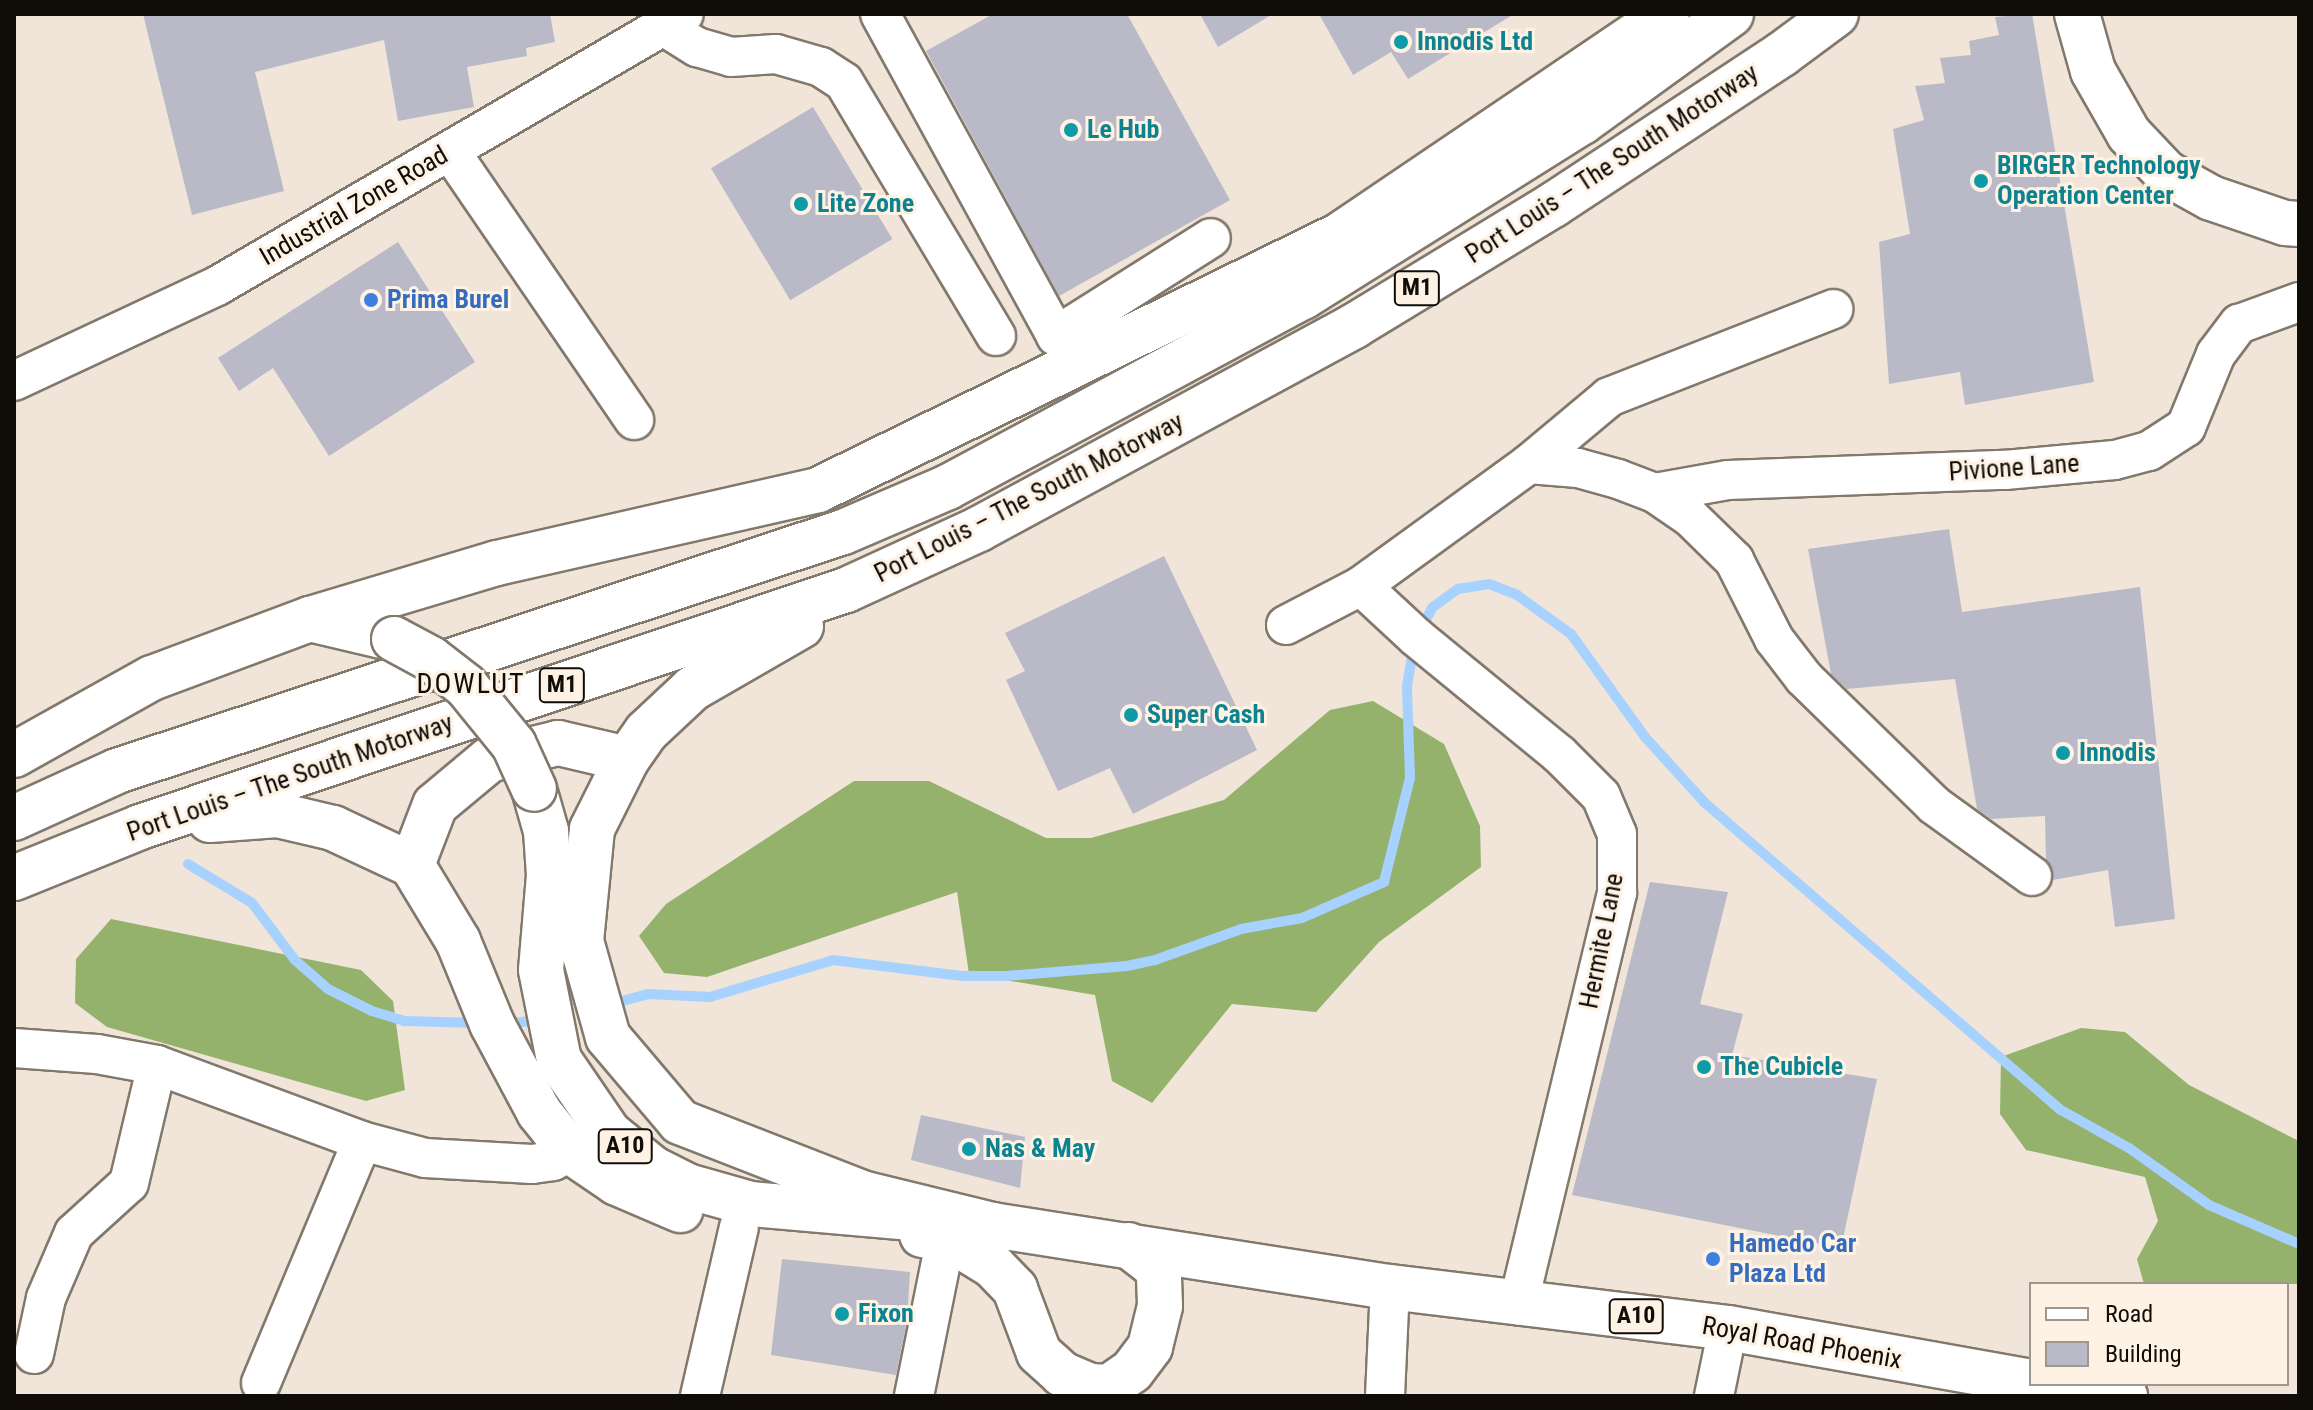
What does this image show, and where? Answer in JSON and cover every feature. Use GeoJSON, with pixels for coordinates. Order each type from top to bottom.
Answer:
{"type":"FeatureCollection","features":[{"type":"Feature","properties":{"kind":"main road"},"geometry":{"type":"LineString","coordinates":[[14,755],[152,678],[310,619],[497,563],[818,490],[1340,235],[1667,14]]}},
{"type":"Feature","properties":{"kind":"main road","name":"Port Louis – The South Motorway"},"geometry":{"type":"LineString","coordinates":[[14,818],[117,771],[843,532],[948,487],[1185,363],[1303,297],[1582,122],[1731,14]]}},
{"type":"Feature","properties":{"kind":"main road","name":"Port Louis – The South Motorway"},"geometry":{"type":"LineString","coordinates":[[14,878],[140,827],[846,590],[979,529],[1354,326],[1553,205],[1782,54],[1836,14]]}},
{"type":"Feature","properties":{"kind":"main road"},"geometry":{"type":"LineString","coordinates":[[2077,14],[2093,71],[2129,134],[2166,173],[2211,198],[2285,223],[2299,224]]}},
{"type":"Feature","properties":{"kind":"main road"},"geometry":{"type":"LineString","coordinates":[[2104,14],[2133,91],[2163,135],[2190,160],[2221,181],[2258,193],[2299,199]]}},
{"type":"Feature","properties":{"kind":"main road"},"geometry":{"type":"LineString","coordinates":[[1340,235],[1456,202]]}},
{"type":"Feature","properties":{"kind":"main road"},"geometry":{"type":"LineString","coordinates":[[979,529],[693,688],[646,732],[627,759],[592,829],[581,941],[608,1037],[680,1122],[862,1193],[992,1225]]}},
{"type":"Feature","properties":{"kind":"main road","name":"A10"},"geometry":{"type":"LineString","coordinates":[[310,619],[394,639],[431,659],[466,686],[514,745],[534,789],[546,831],[549,875],[541,970],[559,1060],[609,1133],[652,1168],[687,1186],[730,1200],[992,1225],[1239,1264]]}},
{"type":"Feature","properties":{"kind":"main road"},"geometry":{"type":"LineString","coordinates":[[412,865],[435,805],[489,760],[558,743],[627,759]]}},
{"type":"Feature","properties":{"kind":"main road"},"geometry":{"type":"LineString","coordinates":[[140,827],[278,815],[333,828],[412,865],[458,941],[492,1024],[539,1112],[570,1151],[617,1183],[669,1207],[739,1227],[946,1237],[993,1266],[1015,1289],[1039,1353],[1062,1374],[1109,1391],[1132,1371],[1150,1347],[1160,1306],[1159,1276],[1155,1266],[1128,1245]]}},
{"type":"Feature","properties":{"kind":"main road"},"geometry":{"type":"LineString","coordinates":[[1160,1306],[1193,1283],[1239,1264]]}},
{"type":"Feature","properties":{"kind":"main road","name":"Royal Road Phoenix"},"geometry":{"type":"LineString","coordinates":[[1239,1264],[1518,1305],[1728,1328],[1974,1385],[2029,1382]]}},
{"type":"Feature","properties":{"kind":"main road"},"geometry":{"type":"LineString","coordinates":[[2058,1386],[2125,1396]]}},
{"type":"Feature","properties":{"kind":"street"},"geometry":{"type":"LineString","coordinates":[[880,14],[1056,336],[1211,238]]}},
{"type":"Feature","properties":{"kind":"street"},"geometry":{"type":"LineString","coordinates":[[674,20],[697,47],[731,57],[776,54],[821,67],[844,82],[996,336]]}},
{"type":"Feature","properties":{"kind":"street","name":"Industrial Zone Road"},"geometry":{"type":"LineString","coordinates":[[14,381],[217,286],[674,20]]}},
{"type":"Feature","properties":{"kind":"street"},"geometry":{"type":"LineString","coordinates":[[450,151],[634,420]]}},
{"type":"Feature","properties":{"kind":"street","name":"Pivione Lane"},"geometry":{"type":"LineString","coordinates":[[1655,493],[1728,480],[2005,470],[2115,460],[2149,451],[2186,427],[2216,354],[2239,324],[2299,302]]}},
{"type":"Feature","properties":{"kind":"street"},"geometry":{"type":"LineString","coordinates":[[1286,625],[1361,586],[1529,464],[1609,397],[1833,309]]}},
{"type":"Feature","properties":{"kind":"street"},"geometry":{"type":"LineString","coordinates":[[1529,464],[1578,468],[1655,493],[1690,517],[1734,560],[1774,639],[1804,678],[1934,805],[2032,876]]}},
{"type":"Feature","properties":{"kind":"street","name":"Hermite Lane"},"geometry":{"type":"LineString","coordinates":[[1361,586],[1416,637],[1559,754],[1601,796],[1617,834],[1617,893],[1518,1305]]}},
{"type":"Feature","properties":{"kind":"street"},"geometry":{"type":"LineString","coordinates":[[14,1048],[97,1054],[157,1065],[362,1141],[425,1158],[532,1164],[553,1161],[570,1151]]}},
{"type":"Feature","properties":{"kind":"street"},"geometry":{"type":"LineString","coordinates":[[34,1354],[46,1298],[74,1233],[129,1183],[157,1065]]}},
{"type":"Feature","properties":{"kind":"street"},"geometry":{"type":"LineString","coordinates":[[261,1383],[362,1141]]}},
{"type":"Feature","properties":{"kind":"street"},"geometry":{"type":"LineString","coordinates":[[700,1396],[739,1227]]}},
{"type":"Feature","properties":{"kind":"street"},"geometry":{"type":"LineString","coordinates":[[914,1396],[946,1237]]}},
{"type":"Feature","properties":{"kind":"street"},"geometry":{"type":"LineString","coordinates":[[1385,1396],[1390,1287]]}},
{"type":"Feature","properties":{"kind":"street"},"geometry":{"type":"LineString","coordinates":[[1714,1396],[1728,1328]]}},
{"type":"Feature","properties":{"kind":"green space"},"geometry":{"type":"Polygon","coordinates":[[[1373,701],[1444,744],[1480,826],[1481,867],[1379,942],[1316,1012],[1232,1004],[1152,1103],[1112,1081],[1095,995],[969,974],[957,892],[707,977],[664,973],[639,936],[666,904],[854,781],[929,781],[1046,838],[1091,838],[1224,800],[1330,710],[1373,701]]]}},
{"type":"Feature","properties":{"kind":"green space"},"geometry":{"type":"Polygon","coordinates":[[[111,919],[361,970],[393,1001],[405,1090],[366,1101],[107,1027],[75,1003],[76,959],[111,919]]]}},
{"type":"Feature","properties":{"kind":"green space"},"geometry":{"type":"Polygon","coordinates":[[[2081,1028],[2125,1032],[2189,1085],[2299,1141],[2299,1284],[2143,1282],[2137,1259],[2158,1221],[2145,1177],[2026,1150],[2000,1114],[2001,1057],[2081,1028]]]}},
{"type":"Feature","properties":{"kind":"building"},"geometry":{"type":"Polygon","coordinates":[[[143,14],[550,14],[555,42],[526,48],[527,56],[467,67],[474,107],[398,121],[384,40],[255,72],[284,191],[192,215],[143,14]]]}},
{"type":"Feature","properties":{"kind":"building","name":"Le Hub"},"geometry":{"type":"Polygon","coordinates":[[[993,14],[1127,14],[1230,200],[1059,296],[926,51],[993,14]]]}},
{"type":"Feature","properties":{"kind":"building"},"geometry":{"type":"Polygon","coordinates":[[[1200,14],[1273,14],[1218,47],[1200,14]]]}},
{"type":"Feature","properties":{"kind":"building","name":"Innodis Ltd"},"geometry":{"type":"Polygon","coordinates":[[[1319,14],[1514,14],[1408,79],[1391,52],[1353,75],[1319,14]]]}},
{"type":"Feature","properties":{"kind":"building","name":"BIRGER Technology Operation Center"},"geometry":{"type":"Polygon","coordinates":[[[2032,14],[2094,382],[1965,405],[1960,372],[1889,384],[1879,242],[1910,234],[1893,129],[1924,120],[1915,86],[1945,83],[1940,58],[1971,55],[1969,41],[1999,35],[1995,17],[2032,14]]]}},
{"type":"Feature","properties":{"kind":"building","name":"Lite Zone"},"geometry":{"type":"Polygon","coordinates":[[[813,107],[892,239],[790,300],[711,168],[813,107]]]}},
{"type":"Feature","properties":{"kind":"building","name":"Prima Burel"},"geometry":{"type":"Polygon","coordinates":[[[398,242],[475,362],[329,456],[273,368],[239,391],[218,358],[398,242]]]}},
{"type":"Feature","properties":{"kind":"building","name":"Innodis"},"geometry":{"type":"Polygon","coordinates":[[[1949,529],[1962,612],[2140,587],[2175,919],[2115,927],[2108,870],[2053,880],[2052,868],[2046,860],[2045,816],[1991,819],[1977,809],[1955,679],[1847,689],[1831,674],[1808,549],[1949,529]]]}},
{"type":"Feature","properties":{"kind":"building","name":"Super Cash"},"geometry":{"type":"Polygon","coordinates":[[[1164,556],[1257,750],[1133,814],[1110,768],[1058,791],[1006,680],[1025,671],[1005,633],[1164,556]]]}},
{"type":"Feature","properties":{"kind":"building","name":"The Cubicle"},"geometry":{"type":"Polygon","coordinates":[[[1650,882],[1728,892],[1700,1004],[1743,1014],[1732,1055],[1877,1079],[1841,1248],[1572,1195],[1650,882]]]}},
{"type":"Feature","properties":{"kind":"building","name":"Nas & May"},"geometry":{"type":"Polygon","coordinates":[[[921,1115],[1025,1137],[1020,1188],[911,1160],[921,1115]]]}},
{"type":"Feature","properties":{"kind":"building","name":"Fixon"},"geometry":{"type":"Polygon","coordinates":[[[782,1259],[910,1272],[907,1321],[896,1375],[771,1355],[782,1259]]]}},
{"type":"Feature","properties":{"kind":"waterway"},"geometry":{"type":"LineString","coordinates":[[1420,630],[1433,607],[1458,589],[1489,584],[1517,595],[1571,634],[1645,737],[1705,803],[2061,1110],[2129,1148],[2209,1205],[2299,1244]]}},
{"type":"Feature","properties":{"kind":"waterway"},"geometry":{"type":"LineString","coordinates":[[608,1005],[648,994],[710,997],[833,960],[962,976],[1006,976],[1127,966],[1155,960],[1241,929],[1302,918],[1384,882],[1410,778],[1407,686],[1414,645]]}},
{"type":"Feature","properties":{"kind":"waterway"},"geometry":{"type":"LineString","coordinates":[[188,864],[252,903],[295,960],[328,989],[372,1011],[404,1021],[478,1023]]}},
{"type":"Feature","properties":{"kind":"waterway"},"geometry":{"type":"LineString","coordinates":[[502,1024],[542,1020]]}},
{"type":"Feature","properties":{"kind":"place","name":"Innodis Ltd"},"geometry":{"type":"Point","coordinates":[1401,42]}},
{"type":"Feature","properties":{"kind":"place","name":"Le Hub"},"geometry":{"type":"Point","coordinates":[1071,130]}},
{"type":"Feature","properties":{"kind":"place","name":"BIRGER Technology Operation Center"},"geometry":{"type":"Point","coordinates":[1981,181]}},
{"type":"Feature","properties":{"kind":"place","name":"Lite Zone"},"geometry":{"type":"Point","coordinates":[801,204]}},
{"type":"Feature","properties":{"kind":"place","name":"Prima Burel"},"geometry":{"type":"Point","coordinates":[371,300]}},
{"type":"Feature","properties":{"kind":"place","name":"Super Cash"},"geometry":{"type":"Point","coordinates":[1131,715]}},
{"type":"Feature","properties":{"kind":"place","name":"Innodis"},"geometry":{"type":"Point","coordinates":[2063,753]}},
{"type":"Feature","properties":{"kind":"place","name":"The Cubicle"},"geometry":{"type":"Point","coordinates":[1704,1067]}},
{"type":"Feature","properties":{"kind":"place","name":"Nas & May"},"geometry":{"type":"Point","coordinates":[969,1149]}},
{"type":"Feature","properties":{"kind":"place","name":"Hamedo Car Plaza Ltd"},"geometry":{"type":"Point","coordinates":[1713,1259]}},
{"type":"Feature","properties":{"kind":"place","name":"Fixon"},"geometry":{"type":"Point","coordinates":[842,1314]}},
{"type":"Feature","properties":{"kind":"district","name":"DOWLUT"},"geometry":{"type":"Point","coordinates":[471,684]}}]}
